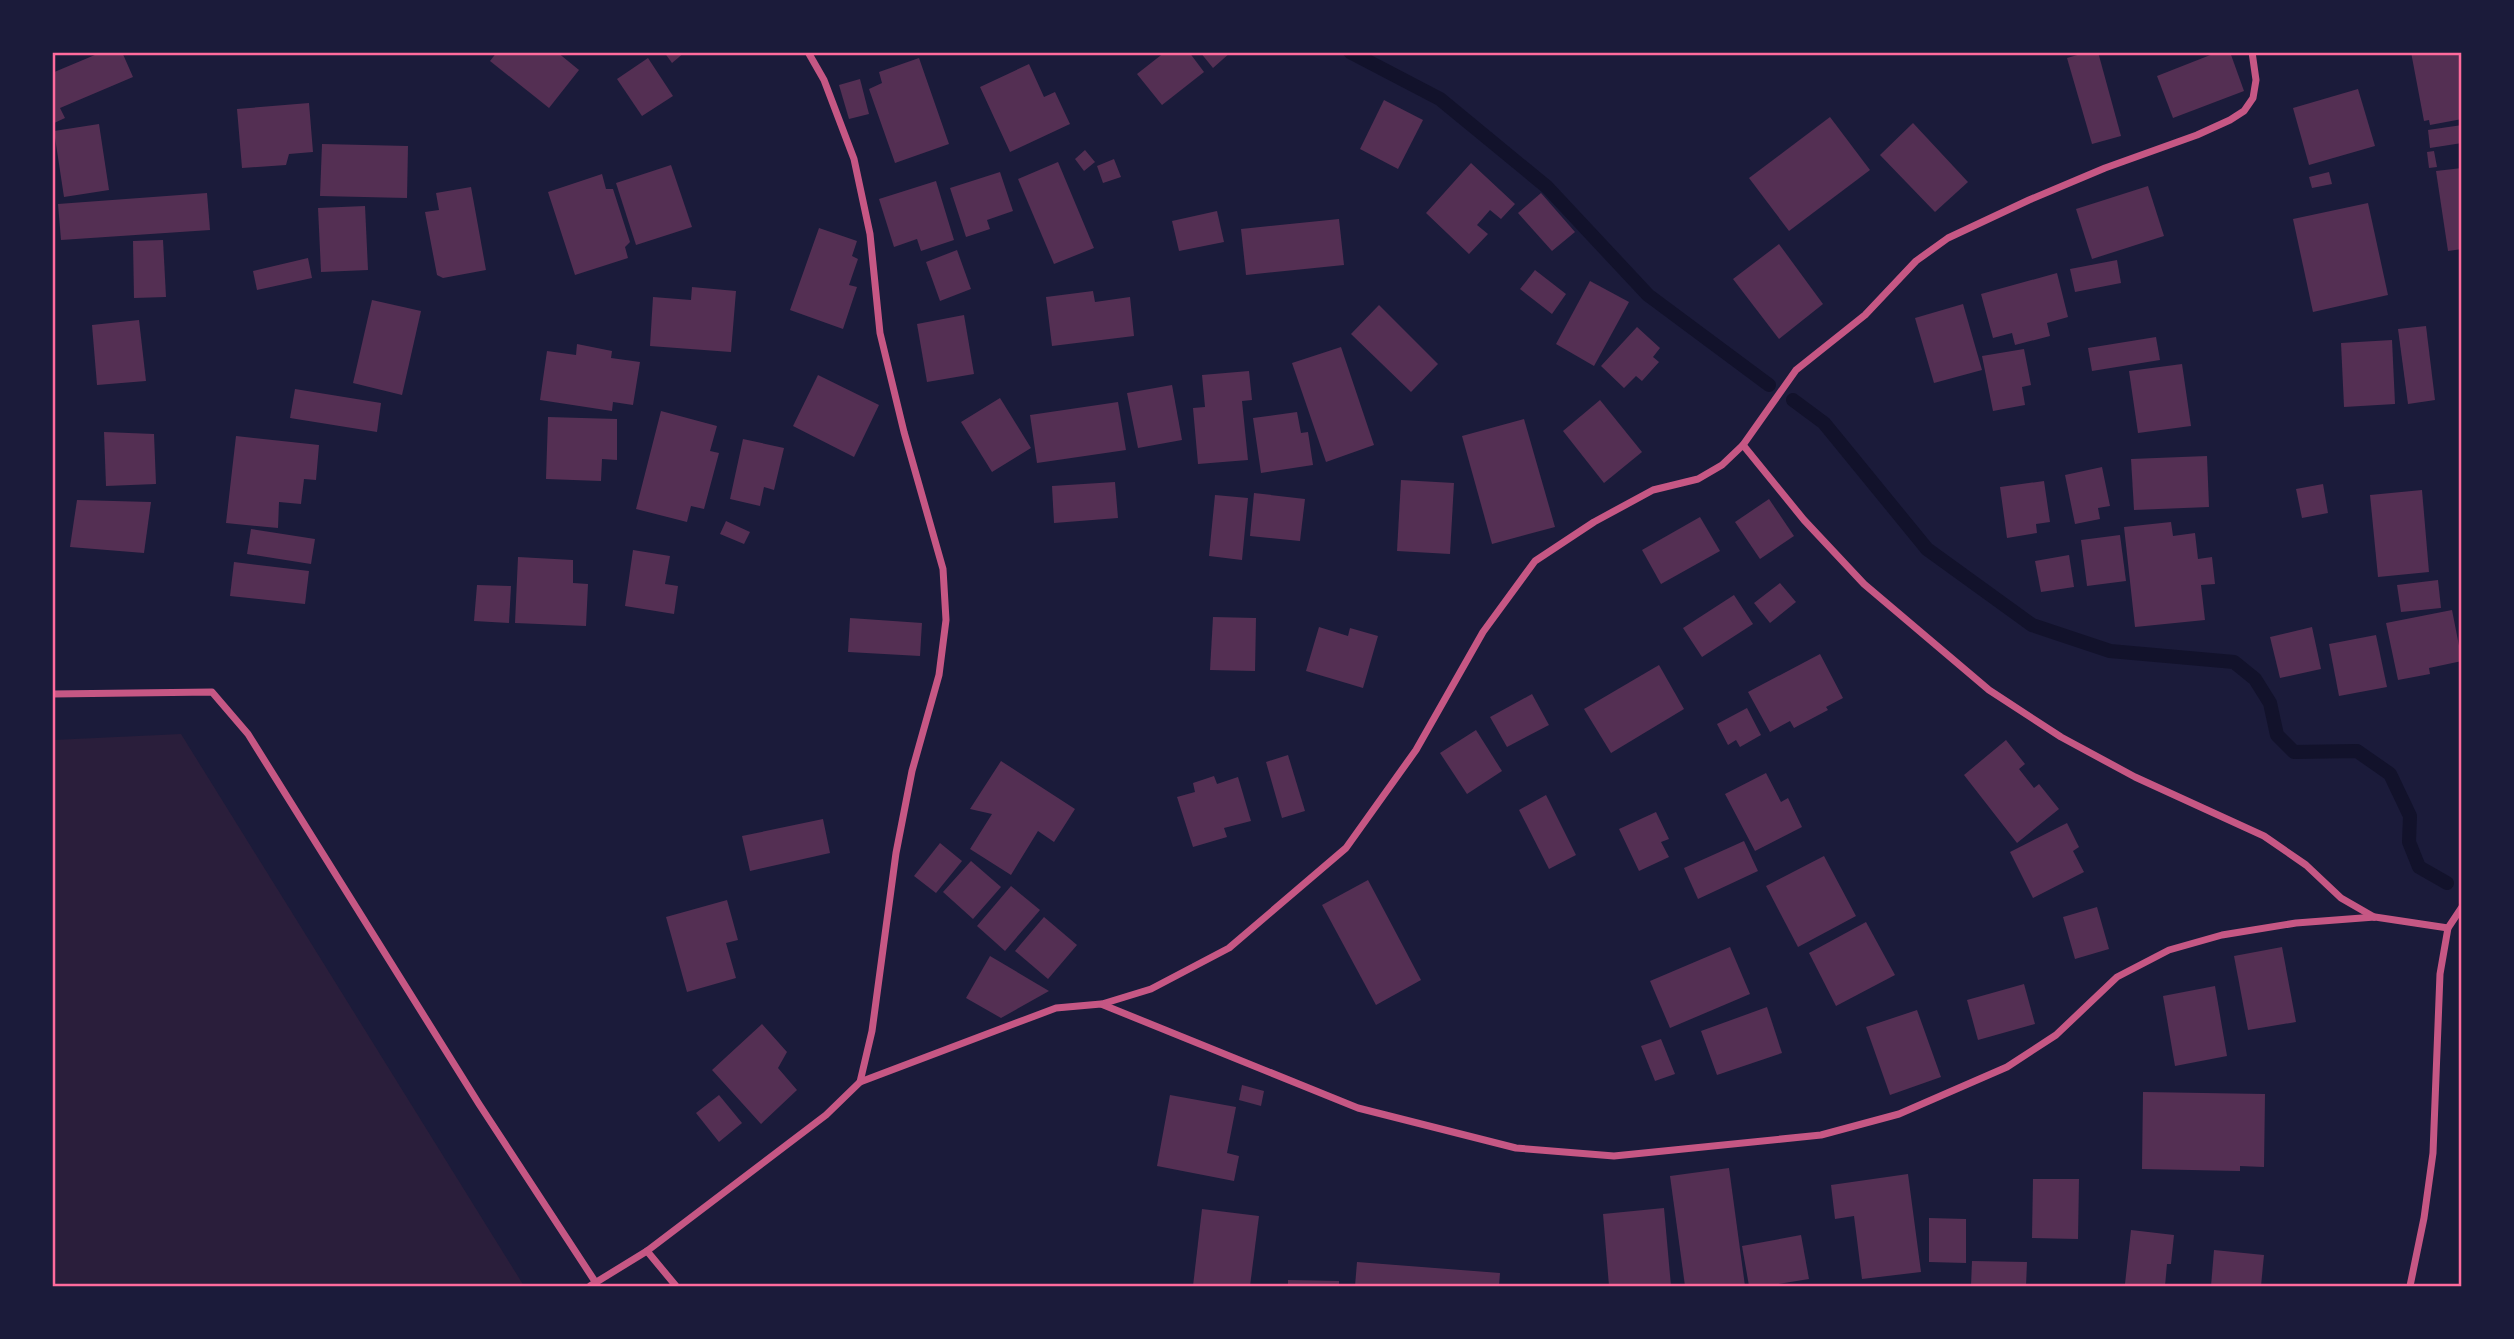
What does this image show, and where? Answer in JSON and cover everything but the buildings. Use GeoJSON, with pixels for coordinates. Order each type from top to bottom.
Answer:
{"type":"FeatureCollection","features":[{"type":"Feature","properties":{"kind":"street"},"geometry":{"type":"LineString","coordinates":[[808,52],[824,80],[854,159],[870,234],[880,333],[904,432],[943,569],[946,620],[939,675],[912,771],[896,853],[872,1031],[860,1082]]}},
{"type":"Feature","properties":{"kind":"street"},"geometry":{"type":"LineString","coordinates":[[52,694],[212,692],[248,734],[593,1285],[647,1251],[826,1115],[860,1082],[1056,1008],[1101,1004],[1152,989],[1229,948],[1346,848],[1416,750],[1483,632],[1535,561],[1594,522],[1653,490],[1698,479],[1721,465],[1743,445],[1796,370],[1865,315],[1916,261],[1948,238],[2080,178],[2197,135],[2244,111],[2253,98],[2256,80],[2252,52]]}},
{"type":"Feature","properties":{"kind":"street"},"geometry":{"type":"LineString","coordinates":[[1743,445],[1804,520],[1864,584],[1989,690],[2061,737],[2134,777],[2264,836],[2306,865],[2341,898],[2375,917]]}},
{"type":"Feature","properties":{"kind":"street"},"geometry":{"type":"LineString","coordinates":[[2410,1286],[2424,1218],[2433,1153],[2440,974],[2448,928],[2462,907]]}},
{"type":"Feature","properties":{"kind":"street"},"geometry":{"type":"LineString","coordinates":[[1101,1004],[1358,1108],[1516,1148],[1614,1156],[1821,1135],[1899,1114],[2007,1067],[2056,1035],[2117,977],[2169,950],[2222,935],[2284,925],[2375,917],[2448,928]]}},
{"type":"Feature","properties":{"kind":"street"},"geometry":{"type":"LineString","coordinates":[[647,1251],[676,1286]]}},
{"type":"Feature","properties":{"kind":"shaded area"},"geometry":{"type":"Polygon","coordinates":[[[181,734],[524,1286],[53,1286],[53,740],[181,734]]]}},
{"type":"Feature","properties":{"kind":"waterway"},"geometry":{"type":"LineString","coordinates":[[1350,52],[1440,99],[1547,187],[1648,295],[1769,385]]}},
{"type":"Feature","properties":{"kind":"waterway"},"geometry":{"type":"LineString","coordinates":[[1793,400],[1824,423],[1927,549],[2032,625],[2110,651],[2234,662],[2255,679],[2270,703],[2277,735],[2294,752],[2357,751],[2390,774],[2410,816],[2409,842],[2419,867],[2447,883]]}}]}
